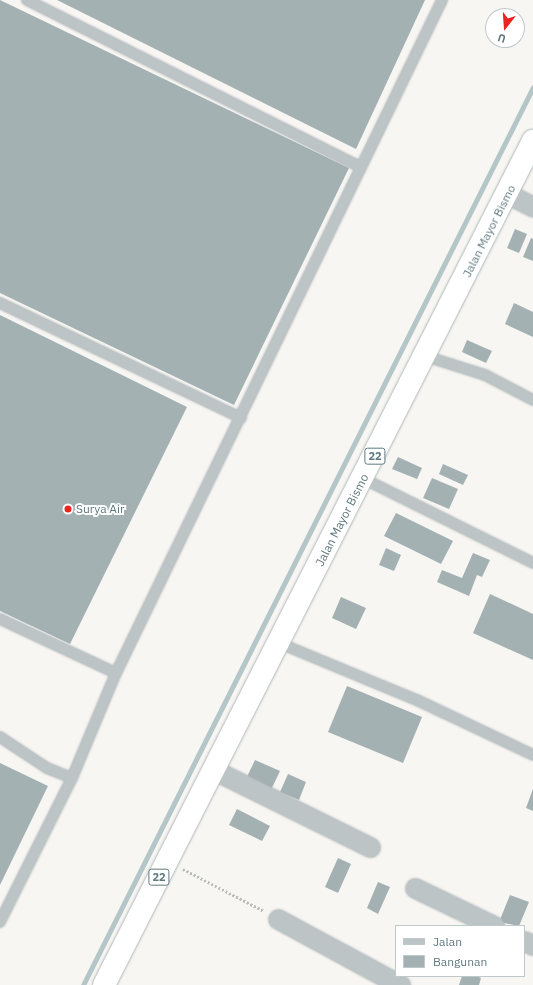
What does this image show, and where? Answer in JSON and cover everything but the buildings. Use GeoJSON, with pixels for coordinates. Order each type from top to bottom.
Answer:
{"type":"FeatureCollection","features":[{"type":"Feature","properties":{"kind":"highway","name":"Jalan Mayor Bismo"},"geometry":{"type":"LineString","coordinates":[[214,770],[364,479],[508,194],[528,165],[533,141]]}},
{"type":"Feature","properties":{"kind":"highway","name":"22"},"geometry":{"type":"LineString","coordinates":[[104,985],[214,770]]}},
{"type":"Feature","properties":{"kind":"street"},"geometry":{"type":"LineString","coordinates":[[508,194],[533,207]]}},
{"type":"Feature","properties":{"kind":"street"},"geometry":{"type":"LineString","coordinates":[[214,770],[370,847]]}},
{"type":"Feature","properties":{"kind":"street"},"geometry":{"type":"LineString","coordinates":[[415,888],[492,925]]}},
{"type":"Feature","properties":{"kind":"street"},"geometry":{"type":"LineString","coordinates":[[278,919],[400,985]]}},
{"type":"Feature","properties":{"kind":"lane"},"geometry":{"type":"LineString","coordinates":[[27,0],[361,167]]}},
{"type":"Feature","properties":{"kind":"lane"},"geometry":{"type":"LineString","coordinates":[[0,922],[72,778],[116,673],[442,0]]}},
{"type":"Feature","properties":{"kind":"lane"},"geometry":{"type":"LineString","coordinates":[[0,303],[240,418]]}},
{"type":"Feature","properties":{"kind":"lane"},"geometry":{"type":"LineString","coordinates":[[425,356],[485,375],[533,400]]}},
{"type":"Feature","properties":{"kind":"lane"},"geometry":{"type":"LineString","coordinates":[[364,479],[533,563]]}},
{"type":"Feature","properties":{"kind":"lane"},"geometry":{"type":"LineString","coordinates":[[0,619],[116,673]]}},
{"type":"Feature","properties":{"kind":"lane"},"geometry":{"type":"LineString","coordinates":[[279,643],[419,701],[533,755]]}},
{"type":"Feature","properties":{"kind":"lane"},"geometry":{"type":"LineString","coordinates":[[0,737],[47,768],[72,778]]}},
{"type":"Feature","properties":{"kind":"path"},"geometry":{"type":"LineString","coordinates":[[168,860],[278,919]]}},
{"type":"Feature","properties":{"kind":"waterway"},"geometry":{"type":"LineString","coordinates":[[83,985],[533,87]]}},
{"type":"Feature","properties":{"kind":"place","name":"Surya Air"},"geometry":{"type":"Point","coordinates":[68,509]}}]}
